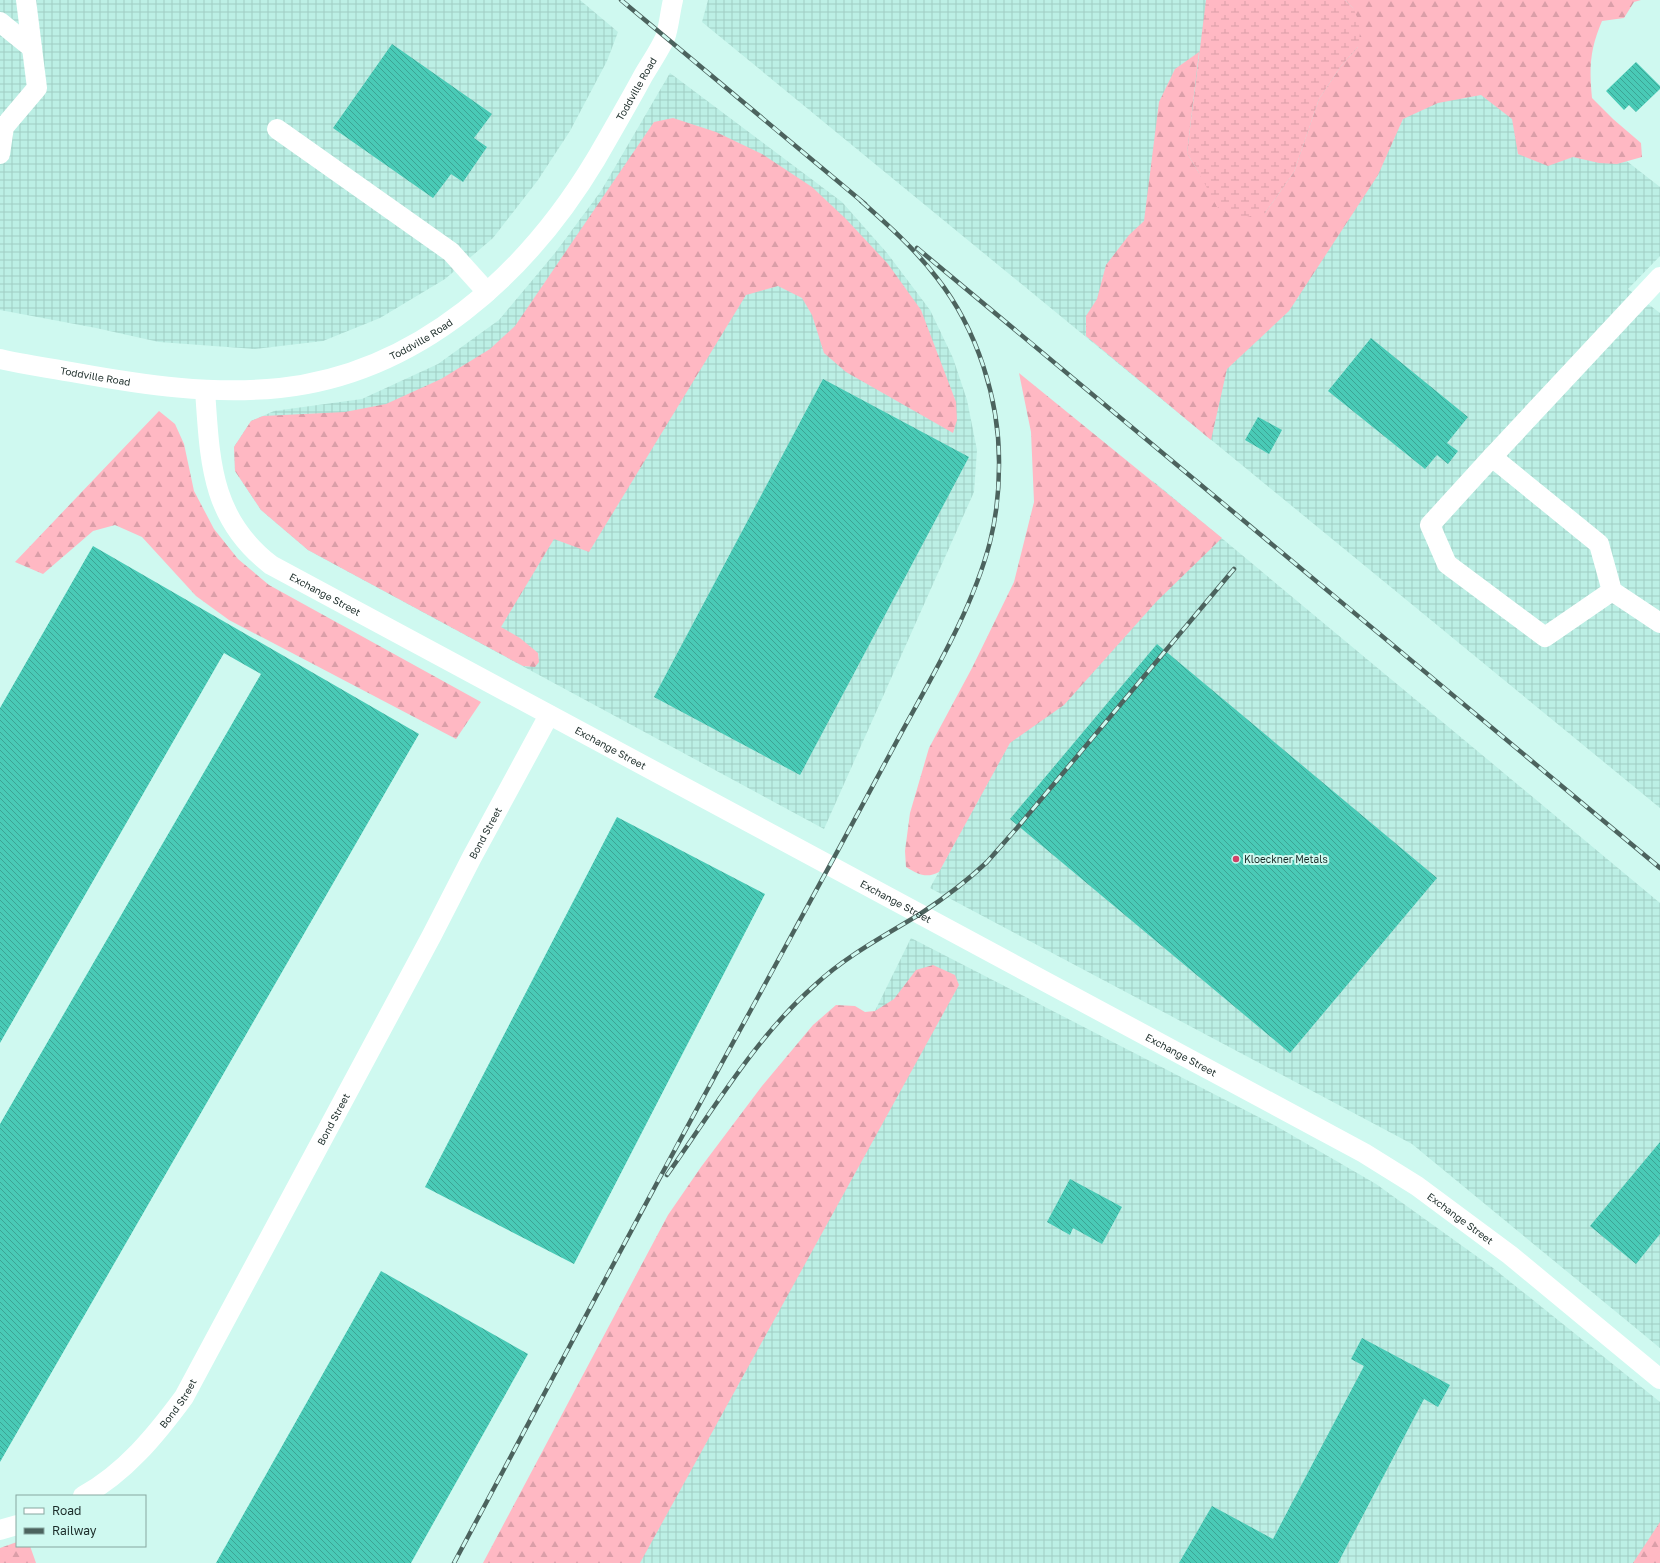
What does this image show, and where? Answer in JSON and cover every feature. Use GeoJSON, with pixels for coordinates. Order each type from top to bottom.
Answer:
{"type":"FeatureCollection","features":[{"type":"Feature","properties":{"kind":"street"},"geometry":{"type":"LineString","coordinates":[[0,154],[2,126],[37,88],[26,0]]}},
{"type":"Feature","properties":{"kind":"street","name":"Toddville Road"},"geometry":{"type":"LineString","coordinates":[[0,359],[118,380],[174,388],[205,390],[279,388],[337,377],[365,368],[399,354],[441,329],[487,292],[531,248],[570,199],[665,37],[674,0]]}},
{"type":"Feature","properties":{"kind":"street"},"geometry":{"type":"LineString","coordinates":[[0,22],[32,48]]}},
{"type":"Feature","properties":{"kind":"street"},"geometry":{"type":"LineString","coordinates":[[277,129],[451,252],[487,292]]}},
{"type":"Feature","properties":{"kind":"street"},"geometry":{"type":"LineString","coordinates":[[1612,591],[1545,636],[1447,564],[1430,525],[1660,277]]}},
{"type":"Feature","properties":{"kind":"street","name":"Exchange Street"},"geometry":{"type":"LineString","coordinates":[[205,390],[210,458],[217,487],[235,527],[261,557],[285,573],[549,716],[927,917],[1364,1153],[1417,1186],[1510,1254],[1660,1378]]}},
{"type":"Feature","properties":{"kind":"street"},"geometry":{"type":"LineString","coordinates":[[1492,457],[1599,544],[1612,591],[1660,623]]}},
{"type":"Feature","properties":{"kind":"street","name":"Bond Street"},"geometry":{"type":"LineString","coordinates":[[84,1495],[119,1471],[148,1444],[161,1429],[184,1396],[549,716]]}},
{"type":"Feature","properties":{"kind":"street"},"geometry":{"type":"LineString","coordinates":[[0,1530],[16,1525]]}},
{"type":"Feature","properties":{"kind":"shaded area"},"geometry":{"type":"Polygon","coordinates":[[[0,0],[580,0],[618,32],[607,61],[570,131],[538,180],[493,238],[445,279],[380,318],[323,341],[255,349],[159,342],[96,328],[0,310],[0,0]]]}},
{"type":"Feature","properties":{"kind":"shaded area"},"geometry":{"type":"Polygon","coordinates":[[[708,0],[1607,0],[1524,81],[1660,187],[1660,256],[1628,289],[1660,313],[1660,808],[702,22],[708,0]]]}},
{"type":"Feature","properties":{"kind":"shaded area"},"geometry":{"type":"Polygon","coordinates":[[[670,73],[842,202],[887,253],[930,310],[953,358],[967,400],[977,450],[974,492],[824,829],[308,550],[261,510],[235,471],[234,447],[251,421],[274,411],[362,399],[438,364],[499,320],[555,253],[601,191],[670,73]]]}},
{"type":"Feature","properties":{"kind":"shaded area"},"geometry":{"type":"Polygon","coordinates":[[[1153,481],[1660,903],[1660,1348],[1412,1144],[930,888],[1153,481]]]}},
{"type":"Feature","properties":{"kind":"shaded area"},"geometry":{"type":"Polygon","coordinates":[[[911,938],[1276,1126],[1376,1184],[1493,1268],[1660,1402],[1660,1563],[602,1563],[911,938]]]}},
{"type":"Feature","properties":{"kind":"green space"},"geometry":{"type":"Polygon","coordinates":[[[1206,0],[1345,0],[1353,8],[1361,26],[1358,47],[1341,66],[1319,99],[1294,172],[1265,213],[1238,219],[1217,207],[1187,153],[1206,0]]]}},
{"type":"Feature","properties":{"kind":"green space"},"geometry":{"type":"Polygon","coordinates":[[[1345,0],[1641,0],[1634,2],[1624,18],[1602,21],[1595,40],[1591,58],[1591,77],[1592,98],[1613,119],[1641,143],[1642,157],[1617,164],[1599,163],[1573,157],[1548,166],[1518,154],[1512,119],[1481,95],[1438,103],[1403,119],[1378,175],[1289,311],[1227,369],[1211,440],[1086,336],[1086,316],[1097,299],[1106,265],[1129,235],[1144,221],[1159,102],[1175,69],[1199,52],[1187,153],[1199,173],[1265,213],[1294,172],[1319,99],[1341,66],[1358,47],[1353,8],[1345,0]]]}},
{"type":"Feature","properties":{"kind":"green space"},"geometry":{"type":"Polygon","coordinates":[[[673,118],[716,132],[762,154],[812,187],[846,219],[888,264],[921,310],[956,402],[957,420],[953,433],[846,372],[824,353],[812,315],[802,298],[778,286],[746,295],[589,552],[554,539],[501,627],[520,638],[538,653],[539,662],[535,667],[523,666],[308,550],[261,510],[235,471],[234,447],[251,421],[263,416],[345,412],[386,404],[441,379],[490,349],[515,326],[654,122],[673,118]]]}},
{"type":"Feature","properties":{"kind":"green space"},"geometry":{"type":"Polygon","coordinates":[[[1019,373],[1222,538],[1157,601],[1064,705],[1010,743],[939,872],[930,875],[922,875],[906,867],[905,851],[910,813],[929,748],[972,668],[1014,582],[1034,502],[1031,432],[1019,373]]]}},
{"type":"Feature","properties":{"kind":"green space"},"geometry":{"type":"Polygon","coordinates":[[[159,411],[175,424],[184,444],[194,491],[214,529],[238,559],[269,585],[481,702],[456,739],[229,620],[196,596],[142,537],[115,525],[93,531],[43,574],[15,562],[159,411]]]}},
{"type":"Feature","properties":{"kind":"green space"},"geometry":{"type":"Polygon","coordinates":[[[933,965],[955,975],[959,985],[640,1563],[483,1563],[668,1215],[701,1167],[762,1086],[813,1025],[836,1005],[855,1006],[865,1012],[875,1011],[894,999],[916,970],[933,965]]]}},
{"type":"Feature","properties":{"kind":"green space"},"geometry":{"type":"Polygon","coordinates":[[[1660,1522],[1660,1563],[1633,1563],[1660,1522]]]}},
{"type":"Feature","properties":{"kind":"green space"},"geometry":{"type":"Polygon","coordinates":[[[16,1542],[16,1547],[30,1547],[36,1563],[0,1563],[0,1548],[16,1542]]]}},
{"type":"Feature","properties":{"kind":"building"},"geometry":{"type":"Polygon","coordinates":[[[392,44],[492,114],[474,138],[487,147],[463,182],[451,174],[433,198],[333,128],[392,44]]]}},
{"type":"Feature","properties":{"kind":"building"},"geometry":{"type":"Polygon","coordinates":[[[1636,62],[1660,86],[1660,89],[1636,112],[1629,105],[1624,110],[1606,91],[1636,62]]]}},
{"type":"Feature","properties":{"kind":"building"},"geometry":{"type":"Polygon","coordinates":[[[1371,338],[1468,417],[1447,443],[1458,451],[1448,464],[1437,455],[1425,469],[1328,391],[1371,338]]]}},
{"type":"Feature","properties":{"kind":"building"},"geometry":{"type":"Polygon","coordinates":[[[823,379],[969,457],[800,775],[654,697],[823,379]]]}},
{"type":"Feature","properties":{"kind":"building"},"geometry":{"type":"Polygon","coordinates":[[[1258,417],[1282,430],[1269,454],[1245,440],[1258,417]]]}},
{"type":"Feature","properties":{"kind":"building"},"geometry":{"type":"Polygon","coordinates":[[[93,546],[419,734],[0,1462],[0,1124],[261,674],[224,653],[0,1043],[0,708],[93,546]]]}},
{"type":"Feature","properties":{"kind":"building","name":"Kloeckner Metals"},"geometry":{"type":"Polygon","coordinates":[[[1157,644],[1437,878],[1290,1053],[1010,819],[1157,644]]]}},
{"type":"Feature","properties":{"kind":"building"},"geometry":{"type":"Polygon","coordinates":[[[617,817],[765,894],[574,1264],[425,1187],[617,817]]]}},
{"type":"Feature","properties":{"kind":"building"},"geometry":{"type":"Polygon","coordinates":[[[1660,1142],[1660,1234],[1636,1264],[1590,1226],[1660,1142]]]}},
{"type":"Feature","properties":{"kind":"building"},"geometry":{"type":"Polygon","coordinates":[[[1070,1179],[1122,1207],[1102,1244],[1073,1228],[1070,1235],[1047,1222],[1070,1179]]]}},
{"type":"Feature","properties":{"kind":"building"},"geometry":{"type":"Polygon","coordinates":[[[381,1271],[528,1354],[411,1563],[216,1563],[381,1271]]]}},
{"type":"Feature","properties":{"kind":"building"},"geometry":{"type":"Polygon","coordinates":[[[1362,1338],[1450,1385],[1438,1407],[1424,1399],[1338,1563],[1179,1563],[1212,1506],[1273,1539],[1364,1366],[1351,1359],[1362,1338]]]}},
{"type":"Feature","properties":{"kind":"railway"},"geometry":{"type":"LineString","coordinates":[[621,0],[865,204]]}},
{"type":"Feature","properties":{"kind":"railway"},"geometry":{"type":"LineString","coordinates":[[454,1563],[681,1138],[933,676],[960,623],[982,569],[994,524],[998,495],[999,466],[995,416],[983,366],[964,320],[951,298],[929,267],[901,238],[861,201]]}},
{"type":"Feature","properties":{"kind":"railway"},"geometry":{"type":"LineString","coordinates":[[917,248],[1660,868]]}},
{"type":"Feature","properties":{"kind":"railway"},"geometry":{"type":"LineString","coordinates":[[667,1175],[718,1100],[754,1051],[793,1006],[839,965],[920,914],[963,883],[987,862],[1234,569]]}},
{"type":"Feature","properties":{"kind":"place","name":"Kloeckner Metals"},"geometry":{"type":"Point","coordinates":[1236,859]}}]}
